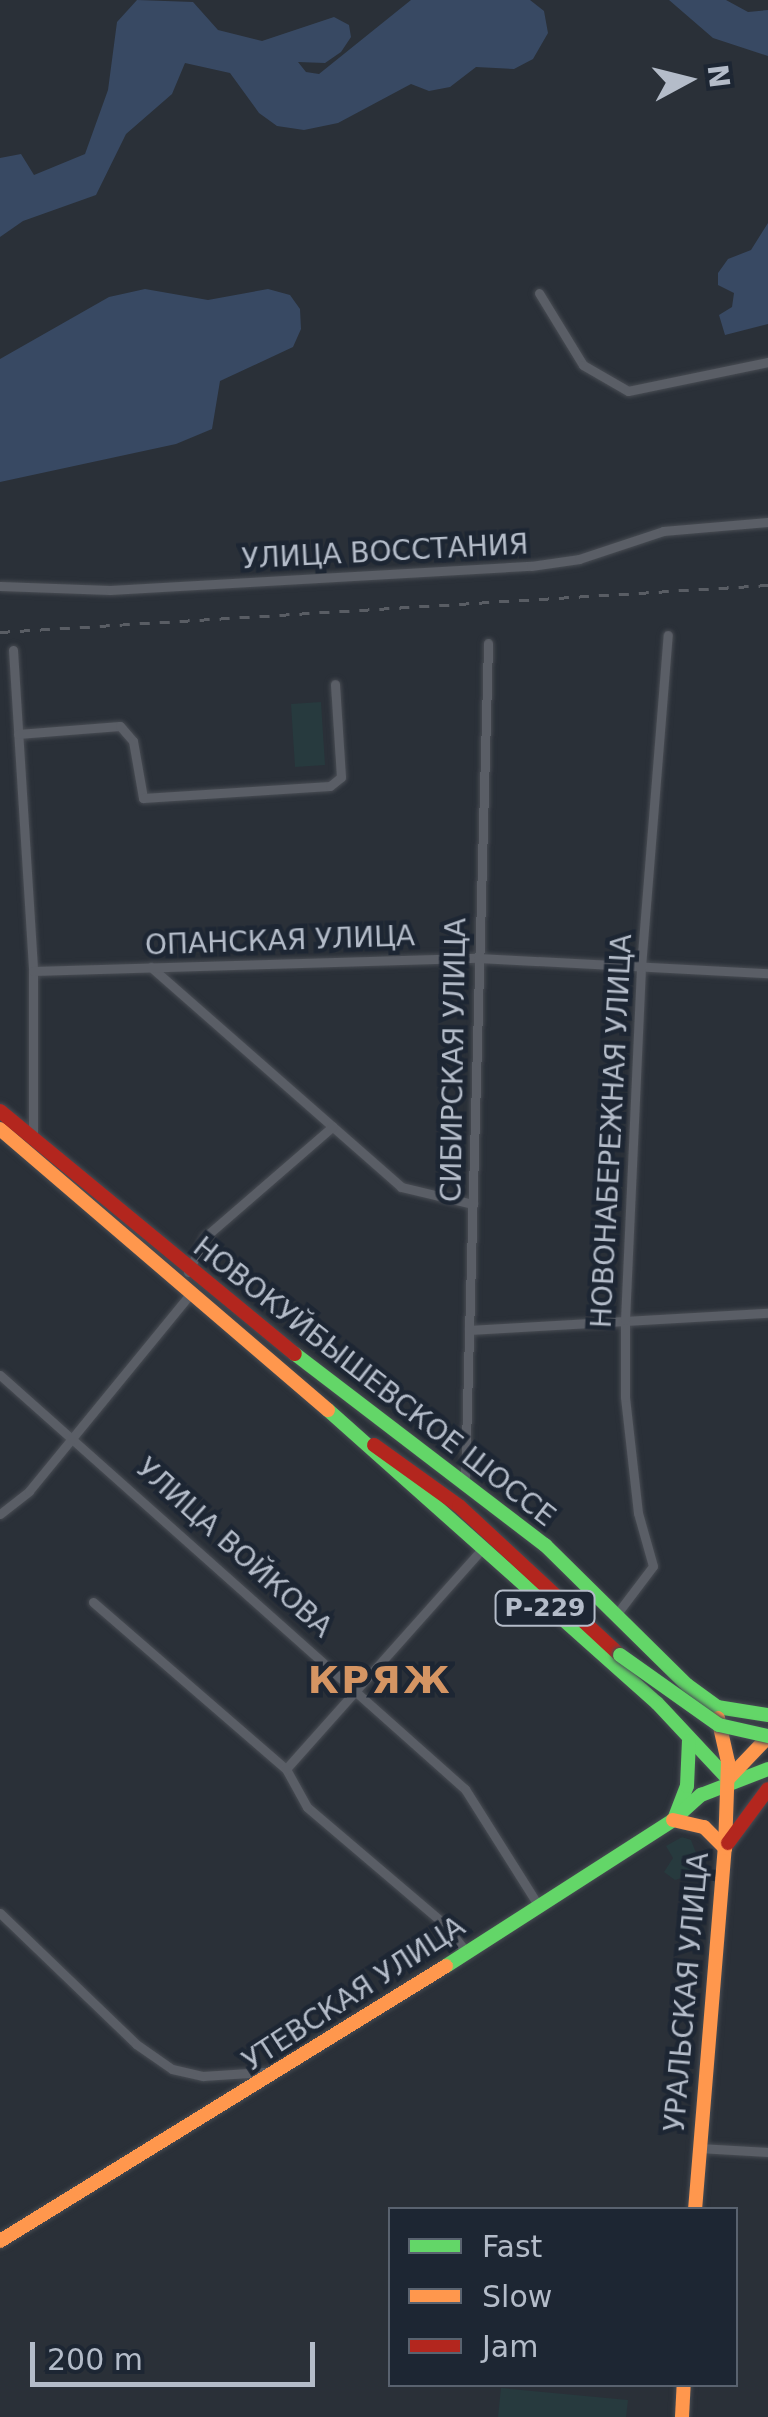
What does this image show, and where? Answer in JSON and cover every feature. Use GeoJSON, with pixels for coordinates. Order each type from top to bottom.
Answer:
{"type":"FeatureCollection","features":[{"type":"Feature","properties":{"kind":"main road","name":"НОВОКУЙБЫШЕВСКОЕ ШОССЕ"},"geometry":{"type":"LineString","coordinates":[[0,1111],[188,1272],[465,1478],[616,1615],[687,1686],[717,1707],[768,1714]]}},
{"type":"Feature","properties":{"kind":"main road","name":"НОВОКУЙБЫШЕВСКОЕ ШОССЕ"},"geometry":{"type":"LineString","coordinates":[[0,1129],[360,1437],[480,1551],[661,1708],[728,1779]]}},
{"type":"Feature","properties":{"kind":"main road","name":"НОВОКУЙБЫШЕВСКОЕ ШОССЕ"},"geometry":{"type":"LineString","coordinates":[[360,1437],[458,1506],[620,1655],[689,1708],[719,1725],[768,1736]]}},
{"type":"Feature","properties":{"kind":"main road"},"geometry":{"type":"LineString","coordinates":[[661,1708],[682,1700],[687,1686]]}},
{"type":"Feature","properties":{"kind":"main road","name":"УРАЛЬСКАЯ УЛИЦА"},"geometry":{"type":"LineString","coordinates":[[695,2207],[725,1848],[728,1779],[717,1707]]}},
{"type":"Feature","properties":{"kind":"main road"},"geometry":{"type":"LineString","coordinates":[[728,1779],[768,1736]]}},
{"type":"Feature","properties":{"kind":"main road"},"geometry":{"type":"LineString","coordinates":[[689,1740],[686,1786],[673,1820],[704,1828],[725,1848],[768,1789]]}},
{"type":"Feature","properties":{"kind":"main road"},"geometry":{"type":"LineString","coordinates":[[728,1779],[768,1768]]}},
{"type":"Feature","properties":{"kind":"main road","name":"УТЕВСКАЯ УЛИЦА"},"geometry":{"type":"LineString","coordinates":[[0,2241],[282,2071],[673,1820],[728,1779]]}},
{"type":"Feature","properties":{"kind":"main road"},"geometry":{"type":"LineString","coordinates":[[682,2417],[684,2387]]}},
{"type":"Feature","properties":{"kind":"street"},"geometry":{"type":"LineString","coordinates":[[540,293],[583,365],[628,391],[768,362]]}},
{"type":"Feature","properties":{"kind":"street","name":"УЛИЦА ВОССТАНИЯ"},"geometry":{"type":"LineString","coordinates":[[0,586],[110,590],[531,566],[579,559],[663,531],[768,522]]}},
{"type":"Feature","properties":{"kind":"street","name":"НОВОНАБЕРЕЖНАЯ УЛИЦА"},"geometry":{"type":"LineString","coordinates":[[616,1615],[653,1566],[638,1513],[625,1398],[625,1320],[640,967],[668,634]]}},
{"type":"Feature","properties":{"kind":"street","name":"СИБИРСКАЯ УЛИЦА"},"geometry":{"type":"LineString","coordinates":[[465,1478],[488,643]]}},
{"type":"Feature","properties":{"kind":"street"},"geometry":{"type":"LineString","coordinates":[[12,650],[33,971],[34,1138]]}},
{"type":"Feature","properties":{"kind":"street"},"geometry":{"type":"LineString","coordinates":[[18,734],[120,726],[133,741],[143,798],[330,786],[341,777],[335,684]]}},
{"type":"Feature","properties":{"kind":"street","name":"ОПАНСКАЯ УЛИЦА"},"geometry":{"type":"LineString","coordinates":[[33,971],[478,958],[768,973]]}},
{"type":"Feature","properties":{"kind":"street"},"geometry":{"type":"LineString","coordinates":[[152,967],[401,1187],[473,1204]]}},
{"type":"Feature","properties":{"kind":"street"},"geometry":{"type":"LineString","coordinates":[[188,1272],[205,1236],[332,1126]]}},
{"type":"Feature","properties":{"kind":"street"},"geometry":{"type":"LineString","coordinates":[[0,1514],[29,1491],[190,1294]]}},
{"type":"Feature","properties":{"kind":"street"},"geometry":{"type":"LineString","coordinates":[[469,1330],[768,1313]]}},
{"type":"Feature","properties":{"kind":"street","name":"УЛИЦА ВОЙКОВА"},"geometry":{"type":"LineString","coordinates":[[0,1374],[356,1687],[469,1793],[538,1905]]}},
{"type":"Feature","properties":{"kind":"street"},"geometry":{"type":"LineString","coordinates":[[286,1769],[480,1551]]}},
{"type":"Feature","properties":{"kind":"street"},"geometry":{"type":"LineString","coordinates":[[93,1602],[286,1769],[308,1807],[442,1922],[465,1950]]}},
{"type":"Feature","properties":{"kind":"street"},"geometry":{"type":"LineString","coordinates":[[0,1913],[136,2044],[172,2069],[203,2076],[282,2071]]}},
{"type":"Feature","properties":{"kind":"street"},"geometry":{"type":"LineString","coordinates":[[699,2148],[768,2152]]}},
{"type":"Feature","properties":{"kind":"green space"},"geometry":{"type":"Polygon","coordinates":[[[321,702],[325,765],[295,767],[291,704],[321,702]]]}},
{"type":"Feature","properties":{"kind":"green space"},"geometry":{"type":"Polygon","coordinates":[[[682,1837],[691,1840],[703,1871],[675,1880],[664,1872],[673,1858],[666,1846],[682,1837]]]}},
{"type":"Feature","properties":{"kind":"green space"},"geometry":{"type":"Polygon","coordinates":[[[501,2388],[628,2400],[626,2417],[498,2417],[501,2388]]]}},
{"type":"Feature","properties":{"kind":"water"},"geometry":{"type":"Polygon","coordinates":[[[137,0],[193,2],[218,30],[262,41],[334,17],[349,25],[351,37],[341,52],[325,63],[298,62],[306,72],[319,74],[411,0],[530,0],[544,11],[548,33],[533,59],[514,69],[476,67],[450,87],[429,91],[411,84],[338,123],[304,130],[277,126],[259,113],[230,73],[185,63],[172,94],[126,134],[96,195],[23,221],[0,237],[0,158],[21,154],[34,175],[85,154],[108,90],[117,22],[137,0]]]}},
{"type":"Feature","properties":{"kind":"water"},"geometry":{"type":"Polygon","coordinates":[[[669,0],[726,0],[748,12],[768,10],[768,56],[713,38],[669,0]]]}},
{"type":"Feature","properties":{"kind":"water"},"geometry":{"type":"Polygon","coordinates":[[[768,223],[768,324],[725,335],[719,315],[732,307],[734,293],[718,285],[718,273],[728,259],[751,250],[768,223]]]}},
{"type":"Feature","properties":{"kind":"water"},"geometry":{"type":"Polygon","coordinates":[[[145,289],[208,300],[268,289],[290,295],[300,309],[301,329],[293,347],[220,381],[212,429],[176,444],[0,482],[0,359],[109,297],[145,289]]]}},
{"type":"Feature","properties":{"kind":"railway"},"geometry":{"type":"LineString","coordinates":[[0,632],[768,585]]}},
{"type":"Feature","properties":{"kind":"traffic: fast"},"geometry":{"type":"LineString","coordinates":[[295,1354],[545,1545],[687,1685],[717,1707],[768,1715]]}},
{"type":"Feature","properties":{"kind":"traffic: fast"},"geometry":{"type":"LineString","coordinates":[[328,1410],[657,1703],[728,1779]]}},
{"type":"Feature","properties":{"kind":"traffic: fast"},"geometry":{"type":"LineString","coordinates":[[620,1655],[719,1725],[768,1736]]}},
{"type":"Feature","properties":{"kind":"traffic: fast"},"geometry":{"type":"LineString","coordinates":[[675,1817],[687,1786],[689,1741]]}},
{"type":"Feature","properties":{"kind":"traffic: fast"},"geometry":{"type":"LineString","coordinates":[[446,1966],[673,1820],[701,1795],[768,1769]]}},
{"type":"Feature","properties":{"kind":"traffic: slow"},"geometry":{"type":"LineString","coordinates":[[0,1129],[328,1410]]}},
{"type":"Feature","properties":{"kind":"traffic: slow"},"geometry":{"type":"LineString","coordinates":[[695,2207],[725,1848],[728,1762],[718,1718]]}},
{"type":"Feature","properties":{"kind":"traffic: slow"},"geometry":{"type":"LineString","coordinates":[[729,1778],[768,1737]]}},
{"type":"Feature","properties":{"kind":"traffic: slow"},"geometry":{"type":"LineString","coordinates":[[673,1820],[704,1827],[725,1848]]}},
{"type":"Feature","properties":{"kind":"traffic: slow"},"geometry":{"type":"LineString","coordinates":[[0,2241],[446,1966]]}},
{"type":"Feature","properties":{"kind":"traffic: slow"},"geometry":{"type":"LineString","coordinates":[[682,2417],[684,2387]]}},
{"type":"Feature","properties":{"kind":"traffic: jam"},"geometry":{"type":"LineString","coordinates":[[0,1111],[295,1354]]}},
{"type":"Feature","properties":{"kind":"traffic: jam"},"geometry":{"type":"LineString","coordinates":[[374,1445],[459,1506],[620,1655]]}},
{"type":"Feature","properties":{"kind":"traffic: jam"},"geometry":{"type":"LineString","coordinates":[[728,1843],[768,1789]]}},
{"type":"Feature","properties":{"kind":"district","name":"КРЯЖ"},"geometry":{"type":"Point","coordinates":[380,1681]}}]}
